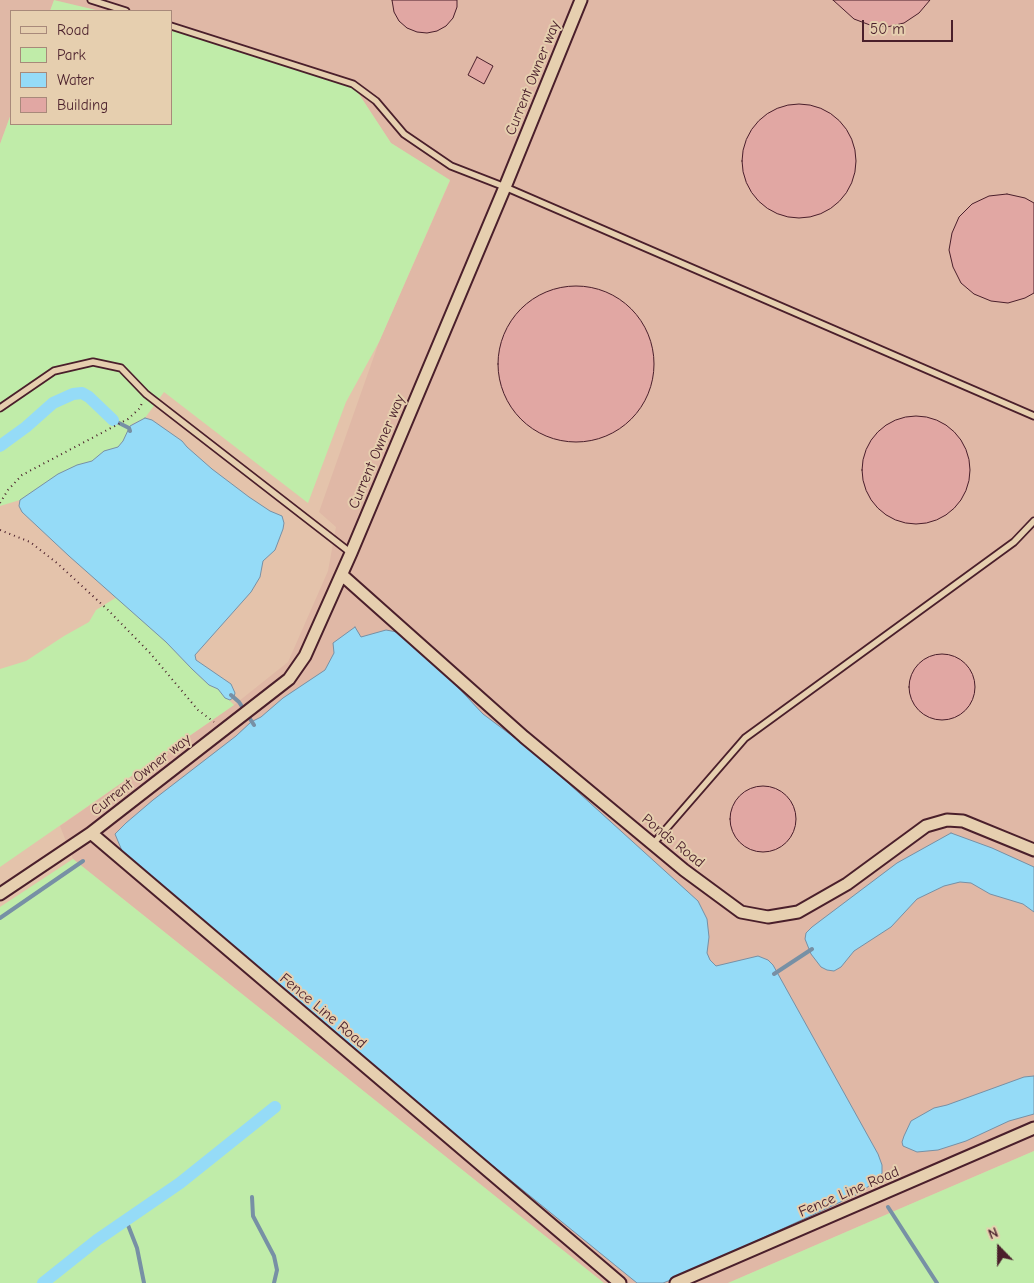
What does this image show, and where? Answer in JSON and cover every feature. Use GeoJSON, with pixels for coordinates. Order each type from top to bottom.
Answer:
{"type":"FeatureCollection","features":[{"type":"Feature","properties":{"kind":"street","name":"Current Owner way"},"geometry":{"type":"LineString","coordinates":[[91,833],[289,679],[305,656],[342,575],[505,187],[580,0]]}},
{"type":"Feature","properties":{"kind":"street","name":"Ponds Road"},"geometry":{"type":"LineString","coordinates":[[342,575],[524,736],[684,870],[741,912],[768,917],[798,912],[847,884],[926,826],[947,820],[963,821],[1034,850]]}},
{"type":"Feature","properties":{"kind":"street"},"geometry":{"type":"LineString","coordinates":[[0,894],[91,833]]}},
{"type":"Feature","properties":{"kind":"street","name":"Fence Line Road"},"geometry":{"type":"LineString","coordinates":[[91,833],[620,1283]]}},
{"type":"Feature","properties":{"kind":"street","name":"Fence Line Road"},"geometry":{"type":"LineString","coordinates":[[676,1283],[1034,1128]]}},
{"type":"Feature","properties":{"kind":"lane"},"geometry":{"type":"LineString","coordinates":[[90,0],[123,10]]}},
{"type":"Feature","properties":{"kind":"lane"},"geometry":{"type":"LineString","coordinates":[[172,26],[354,84],[376,101],[404,134],[451,166],[505,187],[1034,416]]}},
{"type":"Feature","properties":{"kind":"lane"},"geometry":{"type":"LineString","coordinates":[[0,408],[54,371],[93,362],[121,368],[146,394],[351,553]]}},
{"type":"Feature","properties":{"kind":"lane"},"geometry":{"type":"LineString","coordinates":[[653,844],[745,738],[1014,542],[1034,521]]}},
{"type":"Feature","properties":{"kind":"path"},"geometry":{"type":"LineString","coordinates":[[0,503],[8,490],[22,475],[128,419],[140,408],[146,394]]}},
{"type":"Feature","properties":{"kind":"path"},"geometry":{"type":"LineString","coordinates":[[0,530],[30,542],[64,570],[108,610],[143,646],[198,710],[224,730]]}},
{"type":"Feature","properties":{"kind":"shaded area"},"geometry":{"type":"Polygon","coordinates":[[[0,0],[1034,0],[1034,1151],[728,1283],[604,1283],[73,859],[60,826],[234,705],[288,662],[328,571],[336,527],[319,512],[379,342],[450,181],[391,143],[353,85],[172,30],[172,10],[95,10],[54,1],[50,10],[10,10],[10,117],[0,144],[0,0]]]}},
{"type":"Feature","properties":{"kind":"green space"},"geometry":{"type":"Polygon","coordinates":[[[54,0],[96,10],[50,10],[54,0]]]}},
{"type":"Feature","properties":{"kind":"green space"},"geometry":{"type":"Polygon","coordinates":[[[172,30],[353,85],[391,143],[450,180],[379,342],[346,402],[308,503],[164,392],[145,418],[132,424],[118,447],[107,450],[92,461],[64,471],[20,500],[0,506],[0,144],[10,117],[10,125],[172,125],[172,30]]]}},
{"type":"Feature","properties":{"kind":"green space"},"geometry":{"type":"Polygon","coordinates":[[[117,597],[209,685],[218,689],[234,705],[0,867],[0,669],[26,661],[89,622],[96,610],[117,597]]]}},
{"type":"Feature","properties":{"kind":"green space"},"geometry":{"type":"Polygon","coordinates":[[[73,859],[604,1283],[0,1283],[0,907],[73,859]]]}},
{"type":"Feature","properties":{"kind":"green space"},"geometry":{"type":"Polygon","coordinates":[[[1034,1151],[1034,1283],[728,1283],[913,1203],[1034,1151]]]}},
{"type":"Feature","properties":{"kind":"water"},"geometry":{"type":"Polygon","coordinates":[[[145,418],[152,420],[182,441],[212,469],[249,497],[270,511],[282,516],[283,529],[275,550],[263,561],[260,577],[251,592],[195,655],[196,660],[231,684],[235,693],[234,697],[230,700],[225,698],[218,689],[209,685],[166,642],[22,512],[19,506],[20,500],[58,474],[77,465],[92,461],[104,451],[118,447],[130,426],[145,418]]]}},
{"type":"Feature","properties":{"kind":"water"},"geometry":{"type":"Polygon","coordinates":[[[355,627],[361,637],[386,630],[397,632],[452,681],[483,714],[535,753],[698,901],[707,919],[709,937],[707,953],[710,960],[716,966],[758,956],[768,960],[773,965],[878,1154],[882,1165],[882,1173],[879,1178],[860,1193],[676,1278],[663,1283],[637,1283],[417,1104],[353,1047],[125,858],[115,834],[153,800],[236,736],[251,722],[261,717],[283,698],[325,670],[334,653],[333,643],[355,627]]]}},
{"type":"Feature","properties":{"kind":"water"},"geometry":{"type":"Polygon","coordinates":[[[951,833],[992,848],[1034,867],[1034,912],[1023,904],[990,894],[971,883],[960,882],[944,886],[917,899],[891,927],[854,951],[841,967],[834,971],[821,967],[811,954],[805,939],[806,933],[897,863],[951,833]]]}},
{"type":"Feature","properties":{"kind":"water"},"geometry":{"type":"Polygon","coordinates":[[[1034,1076],[1034,1114],[1009,1121],[966,1141],[938,1150],[917,1152],[903,1146],[902,1142],[911,1121],[934,1108],[1024,1077],[1034,1076]]]}},
{"type":"Feature","properties":{"kind":"building"},"geometry":{"type":"Polygon","coordinates":[[[392,0],[457,0],[457,7],[453,18],[446,26],[437,31],[417,32],[407,28],[399,21],[394,12],[392,0]]]}},
{"type":"Feature","properties":{"kind":"building"},"geometry":{"type":"Polygon","coordinates":[[[833,0],[930,0],[919,13],[904,23],[887,27],[870,25],[854,19],[833,0]]]}},
{"type":"Feature","properties":{"kind":"building"},"geometry":{"type":"Polygon","coordinates":[[[477,57],[493,66],[484,84],[468,75],[477,57]]]}},
{"type":"Feature","properties":{"kind":"building"},"geometry":{"type":"Polygon","coordinates":[[[799,104],[821,108],[840,120],[852,139],[856,161],[852,183],[840,202],[821,214],[799,218],[777,214],[758,202],[746,183],[742,161],[746,139],[758,120],[777,108],[799,104]]]}},
{"type":"Feature","properties":{"kind":"building"},"geometry":{"type":"Polygon","coordinates":[[[1007,194],[1025,198],[1034,203],[1034,293],[1008,303],[991,301],[974,294],[961,283],[953,267],[949,250],[952,233],[959,217],[972,204],[989,196],[1007,194]]]}},
{"type":"Feature","properties":{"kind":"building"},"geometry":{"type":"Polygon","coordinates":[[[568,286],[584,286],[606,291],[626,303],[637,314],[649,334],[654,364],[649,394],[637,414],[626,425],[606,437],[584,442],[568,442],[546,437],[526,425],[515,414],[503,394],[498,372],[498,356],[503,334],[515,314],[526,303],[546,291],[568,286]]]}},
{"type":"Feature","properties":{"kind":"building"},"geometry":{"type":"Polygon","coordinates":[[[916,416],[926,417],[946,425],[954,432],[961,440],[969,460],[969,480],[961,500],[954,508],[946,515],[926,523],[916,524],[906,523],[886,515],[878,508],[871,500],[863,480],[862,470],[863,460],[871,440],[878,432],[886,425],[906,417],[916,416]]]}},
{"type":"Feature","properties":{"kind":"building"},"geometry":{"type":"Polygon","coordinates":[[[942,654],[955,657],[965,664],[972,674],[975,687],[972,700],[965,710],[955,717],[942,720],[929,717],[919,710],[912,700],[909,687],[912,674],[919,664],[929,657],[942,654]]]}},
{"type":"Feature","properties":{"kind":"building"},"geometry":{"type":"Polygon","coordinates":[[[763,786],[776,788],[791,801],[794,806],[796,819],[794,832],[781,847],[776,850],[763,852],[750,850],[735,837],[732,832],[730,819],[732,806],[745,791],[750,788],[763,786]]]}},
{"type":"Feature","properties":{"kind":"waterway"},"geometry":{"type":"LineString","coordinates":[[0,446],[26,427],[53,403],[73,394],[82,393],[89,397],[113,420]]}},
{"type":"Feature","properties":{"kind":"waterway"},"geometry":{"type":"LineString","coordinates":[[113,420],[129,428],[130,431]]}},
{"type":"Feature","properties":{"kind":"waterway"},"geometry":{"type":"LineString","coordinates":[[231,695],[239,702],[254,725]]}},
{"type":"Feature","properties":{"kind":"waterway"},"geometry":{"type":"LineString","coordinates":[[0,918],[83,861]]}},
{"type":"Feature","properties":{"kind":"waterway"},"geometry":{"type":"LineString","coordinates":[[774,974],[812,949]]}},
{"type":"Feature","properties":{"kind":"waterway"},"geometry":{"type":"LineString","coordinates":[[43,1283],[97,1240],[180,1183],[275,1107]]}},
{"type":"Feature","properties":{"kind":"waterway"},"geometry":{"type":"LineString","coordinates":[[252,1197],[253,1216],[274,1256],[277,1270],[274,1283]]}},
{"type":"Feature","properties":{"kind":"waterway"},"geometry":{"type":"LineString","coordinates":[[888,1207],[937,1283]]}},
{"type":"Feature","properties":{"kind":"waterway"},"geometry":{"type":"LineString","coordinates":[[126,1220],[137,1248],[144,1283]]}}]}
